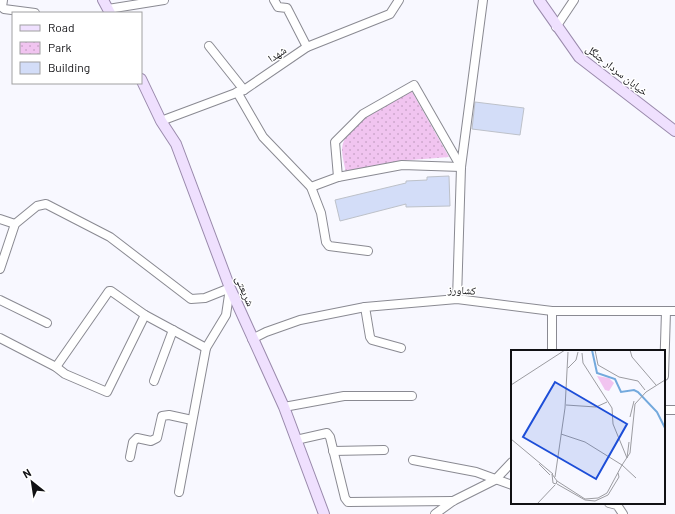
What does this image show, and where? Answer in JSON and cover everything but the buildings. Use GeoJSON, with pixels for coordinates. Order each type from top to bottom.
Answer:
{"type":"FeatureCollection","features":[{"type":"Feature","properties":{"kind":"main road","name":"خیابان سردار جنگل"},"geometry":{"type":"LineString","coordinates":[[539,0],[556,27],[578,57],[675,131]]}},
{"type":"Feature","properties":{"kind":"main road","name":"شریعتی"},"geometry":{"type":"LineString","coordinates":[[142,81],[161,121],[176,144],[230,288],[284,407],[324,514]]}},
{"type":"Feature","properties":{"kind":"street"},"geometry":{"type":"LineString","coordinates":[[3,0],[2,7],[4,9],[27,12]]}},
{"type":"Feature","properties":{"kind":"street"},"geometry":{"type":"LineString","coordinates":[[107,7],[164,0]]}},
{"type":"Feature","properties":{"kind":"street"},"geometry":{"type":"LineString","coordinates":[[274,0],[278,7],[287,8],[307,47]]}},
{"type":"Feature","properties":{"kind":"street","name":"شهدا"},"geometry":{"type":"LineString","coordinates":[[161,121],[240,91],[307,47],[390,14],[399,0]]}},
{"type":"Feature","properties":{"kind":"street"},"geometry":{"type":"LineString","coordinates":[[457,299],[461,166],[483,0]]}},
{"type":"Feature","properties":{"kind":"street"},"geometry":{"type":"LineString","coordinates":[[556,27],[574,0]]}},
{"type":"Feature","properties":{"kind":"street"},"geometry":{"type":"LineString","coordinates":[[209,46],[240,91],[263,137],[311,187],[322,213],[326,242],[329,246],[368,251]]}},
{"type":"Feature","properties":{"kind":"street"},"geometry":{"type":"LineString","coordinates":[[338,177],[335,142],[363,114],[414,85],[461,166]]}},
{"type":"Feature","properties":{"kind":"street"},"geometry":{"type":"LineString","coordinates":[[311,187],[338,177],[402,165],[461,166]]}},
{"type":"Feature","properties":{"kind":"street"},"geometry":{"type":"LineString","coordinates":[[0,269],[16,224],[37,206],[46,204],[110,237],[192,299],[205,298],[230,288]]}},
{"type":"Feature","properties":{"kind":"street"},"geometry":{"type":"LineString","coordinates":[[0,219],[16,224]]}},
{"type":"Feature","properties":{"kind":"street"},"geometry":{"type":"LineString","coordinates":[[179,492],[206,348],[226,315],[230,288]]}},
{"type":"Feature","properties":{"kind":"street"},"geometry":{"type":"LineString","coordinates":[[56,367],[109,291],[113,292],[145,315],[206,348]]}},
{"type":"Feature","properties":{"kind":"street","name":"کشاورز"},"geometry":{"type":"LineString","coordinates":[[252,339],[266,332],[300,320],[365,307],[457,299],[552,311],[675,311]]}},
{"type":"Feature","properties":{"kind":"street"},"geometry":{"type":"LineString","coordinates":[[0,300],[47,322]]}},
{"type":"Feature","properties":{"kind":"street"},"geometry":{"type":"LineString","coordinates":[[365,307],[370,337],[372,340],[401,348]]}},
{"type":"Feature","properties":{"kind":"street"},"geometry":{"type":"LineString","coordinates":[[552,311],[552,350]]}},
{"type":"Feature","properties":{"kind":"street"},"geometry":{"type":"LineString","coordinates":[[665,350],[666,311]]}},
{"type":"Feature","properties":{"kind":"street"},"geometry":{"type":"LineString","coordinates":[[0,338],[56,367],[65,374],[107,392],[145,315]]}},
{"type":"Feature","properties":{"kind":"street"},"geometry":{"type":"LineString","coordinates":[[154,381],[173,330]]}},
{"type":"Feature","properties":{"kind":"street"},"geometry":{"type":"LineString","coordinates":[[284,407],[344,396],[412,396]]}},
{"type":"Feature","properties":{"kind":"street"},"geometry":{"type":"LineString","coordinates":[[130,457],[133,442],[137,438],[151,441],[157,438],[162,416],[169,415],[192,420]]}},
{"type":"Feature","properties":{"kind":"street"},"geometry":{"type":"LineString","coordinates":[[296,440],[327,433],[330,437],[345,498],[348,502],[452,501]]}},
{"type":"Feature","properties":{"kind":"street"},"geometry":{"type":"LineString","coordinates":[[333,451],[384,450]]}},
{"type":"Feature","properties":{"kind":"street"},"geometry":{"type":"LineString","coordinates":[[413,460],[476,472],[511,485]]}},
{"type":"Feature","properties":{"kind":"street"},"geometry":{"type":"LineString","coordinates":[[435,514],[452,501],[495,480],[511,463]]}},
{"type":"Feature","properties":{"kind":"street"},"geometry":{"type":"LineString","coordinates":[[613,504],[617,505],[623,514]]}},
{"type":"Feature","properties":{"kind":"green space"},"geometry":{"type":"Polygon","coordinates":[[[411,90],[449,157],[398,161],[346,174],[342,149],[345,139],[351,130],[359,121],[380,106],[411,90]]]}}]}
